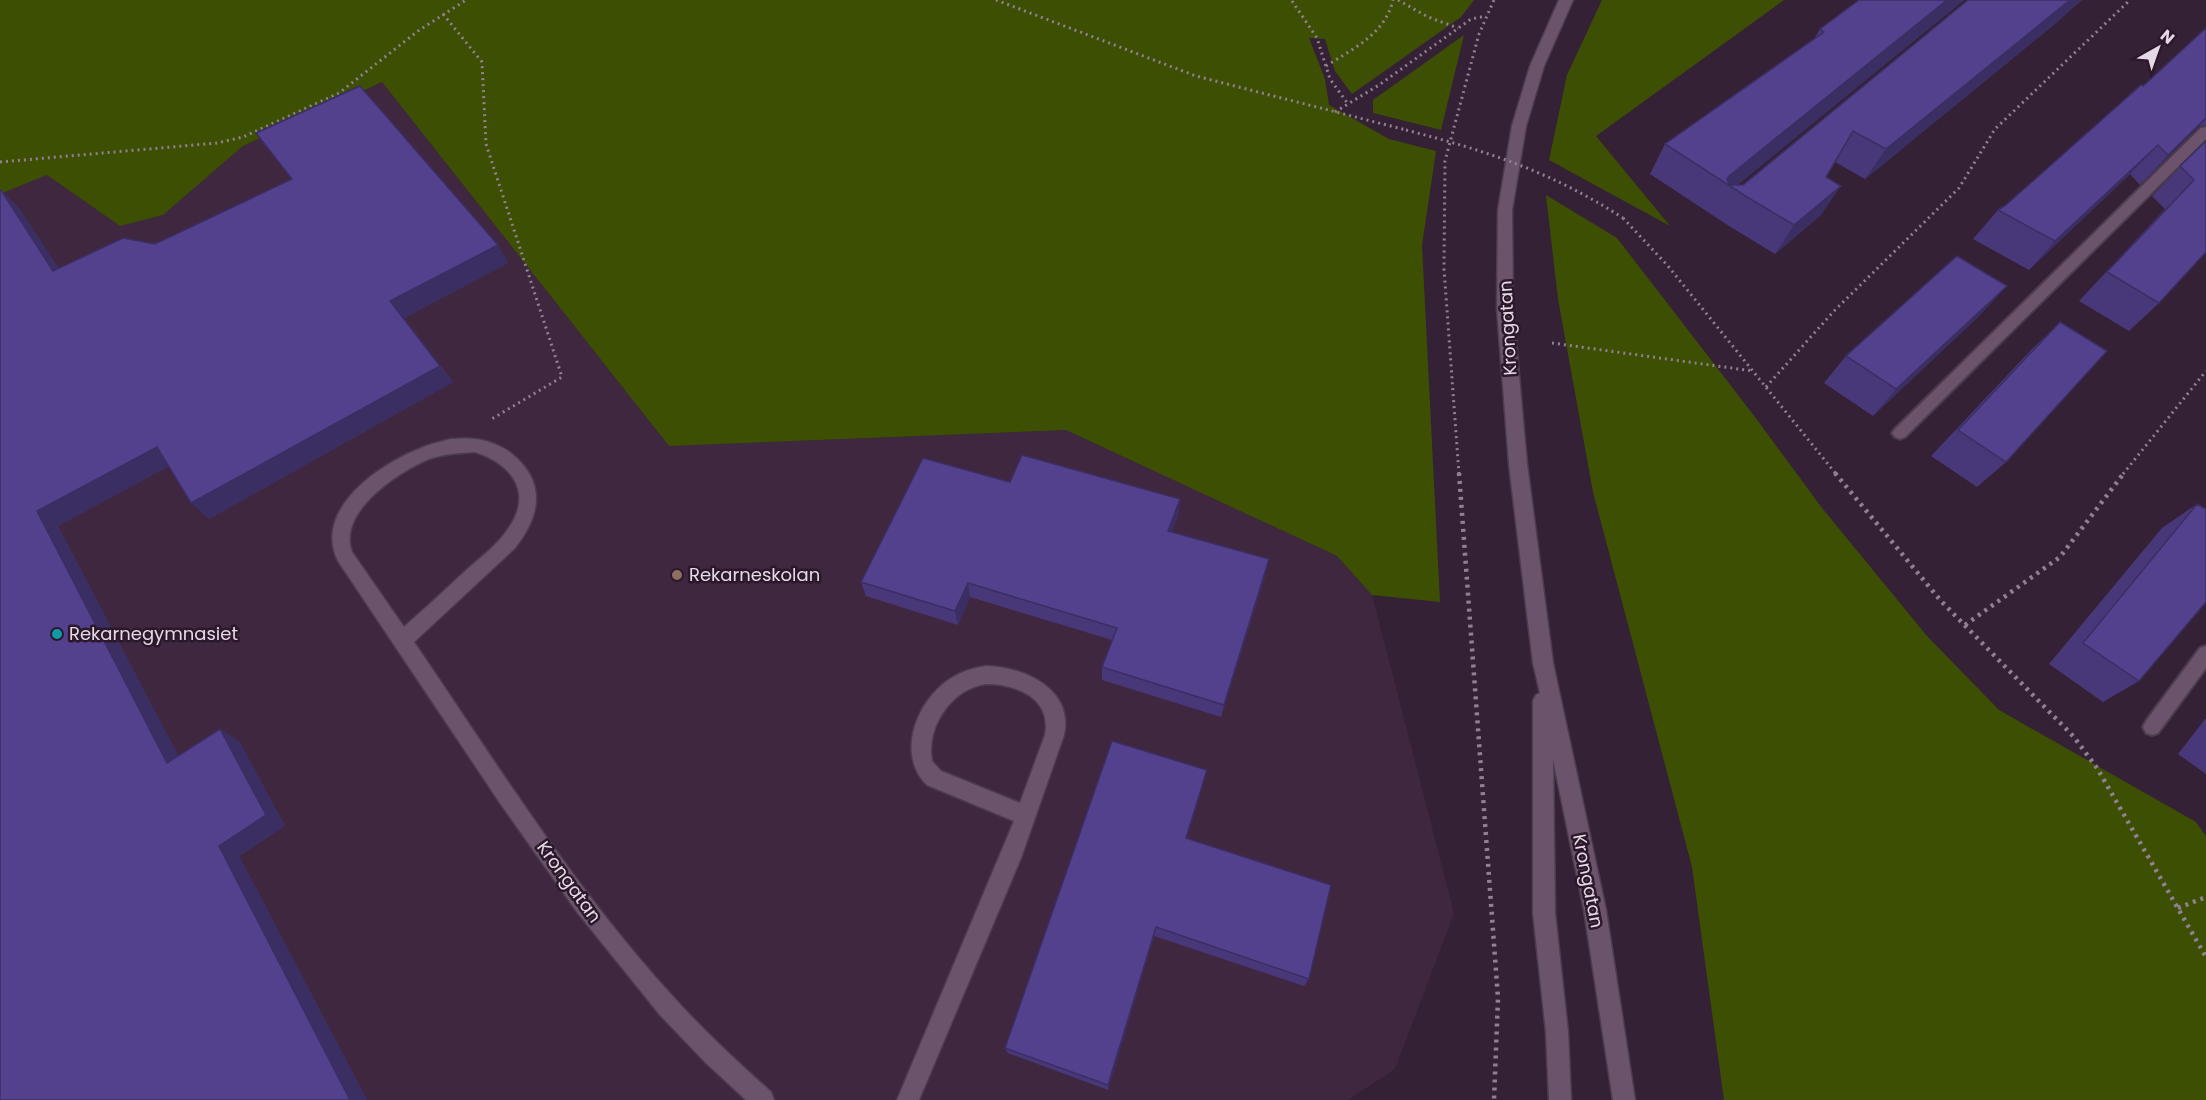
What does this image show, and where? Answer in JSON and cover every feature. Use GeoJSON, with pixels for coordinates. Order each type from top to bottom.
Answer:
{"type":"FeatureCollection","features":[{"type":"Feature","properties":{"kind":"street","name":"Krongatan"},"geometry":{"type":"LineString","coordinates":[[1566,0],[1537,66],[1519,126],[1505,210],[1505,309],[1517,452],[1543,663],[1594,910],[1624,1100]]}},
{"type":"Feature","properties":{"kind":"street","name":"Krongatan"},"geometry":{"type":"LineString","coordinates":[[402,641],[511,540],[524,518],[530,495],[522,474],[508,458],[482,446],[445,447],[413,458],[382,477],[355,500],[340,526],[341,550],[402,641],[578,897],[680,1021],[734,1076],[763,1100]]}},
{"type":"Feature","properties":{"kind":"street","name":"Krongatan"},"geometry":{"type":"LineString","coordinates":[[1543,663],[1544,913],[1557,1032],[1560,1100]]}},
{"type":"Feature","properties":{"kind":"street"},"geometry":{"type":"LineString","coordinates":[[908,1100],[1027,816],[1056,725],[1049,699],[1030,684],[999,674],[970,678],[949,693],[931,714],[920,740],[922,766],[934,778],[1027,816]]}},
{"type":"Feature","properties":{"kind":"lane"},"geometry":{"type":"LineString","coordinates":[[1900,433],[2206,130]]}},
{"type":"Feature","properties":{"kind":"lane"},"geometry":{"type":"LineString","coordinates":[[2152,727],[2206,654]]}},
{"type":"Feature","properties":{"kind":"path"},"geometry":{"type":"LineString","coordinates":[[0,162],[217,143],[243,137],[339,93],[443,14],[465,0]]}},
{"type":"Feature","properties":{"kind":"path"},"geometry":{"type":"LineString","coordinates":[[996,0],[1196,76],[1504,156],[1537,168],[1592,196],[1623,218],[1668,266],[1902,556],[1941,601],[2074,737],[2097,768],[2206,957]]}},
{"type":"Feature","properties":{"kind":"path"},"geometry":{"type":"LineString","coordinates":[[1326,66],[1378,31],[1392,11],[1393,0]]}},
{"type":"Feature","properties":{"kind":"path"},"geometry":{"type":"LineString","coordinates":[[1398,0],[1428,17],[1458,28]]}},
{"type":"Feature","properties":{"kind":"path"},"geometry":{"type":"LineString","coordinates":[[1494,0],[1479,34],[1445,161],[1444,269],[1498,998],[1494,1100]]}},
{"type":"Feature","properties":{"kind":"path"},"geometry":{"type":"LineString","coordinates":[[1766,387],[1834,311],[1959,188],[1995,129],[2130,0]]}},
{"type":"Feature","properties":{"kind":"path"},"geometry":{"type":"LineString","coordinates":[[1292,1],[1317,38],[1330,79],[1348,104]]}},
{"type":"Feature","properties":{"kind":"path"},"geometry":{"type":"LineString","coordinates":[[443,14],[482,62],[486,144],[562,378],[445,447]]}},
{"type":"Feature","properties":{"kind":"path"},"geometry":{"type":"LineString","coordinates":[[1334,113],[1470,19],[1486,16]]}},
{"type":"Feature","properties":{"kind":"path"},"geometry":{"type":"LineString","coordinates":[[1552,343],[1753,371]]}},
{"type":"Feature","properties":{"kind":"path"},"geometry":{"type":"LineString","coordinates":[[1965,625],[2060,557],[2154,434],[2206,371]]}},
{"type":"Feature","properties":{"kind":"path"},"geometry":{"type":"LineString","coordinates":[[2178,908],[2206,897]]}},
{"type":"Feature","properties":{"kind":"shaded area","name":"Rekarneskolan"},"geometry":{"type":"Polygon","coordinates":[[[382,82],[669,446],[1066,430],[1337,556],[1372,595],[1454,913],[1395,1069],[1348,1100],[0,1100],[0,194],[47,175],[120,226],[163,215],[243,146],[382,82]]]}},
{"type":"Feature","properties":{"kind":"green space"},"geometry":{"type":"Polygon","coordinates":[[[0,0],[1474,0],[1461,17],[1352,94],[1335,71],[1325,39],[1309,38],[1325,79],[1329,105],[1389,139],[1436,151],[1422,245],[1440,602],[1372,595],[1337,556],[1066,430],[669,446],[382,82],[243,146],[163,215],[120,226],[47,175],[0,194],[0,0]]]}},
{"type":"Feature","properties":{"kind":"green space"},"geometry":{"type":"Polygon","coordinates":[[[1602,0],[1784,0],[1596,136],[1670,226],[1549,160],[1567,75],[1602,0]]]}},
{"type":"Feature","properties":{"kind":"green space"},"geometry":{"type":"Polygon","coordinates":[[[1464,35],[1441,130],[1373,113],[1373,100],[1464,35]]]}},
{"type":"Feature","properties":{"kind":"green space"},"geometry":{"type":"Polygon","coordinates":[[[1546,195],[1617,238],[1822,508],[1927,636],[1999,710],[2196,822],[2206,836],[2206,1100],[1724,1100],[1692,867],[1593,492],[1558,299],[1546,195]]]}},
{"type":"Feature","properties":{"kind":"building"},"geometry":{"type":"Polygon","coordinates":[[[1859,0],[1947,0],[1729,176],[1727,179],[1729,185],[1743,185],[1968,0],[2070,0],[1886,149],[1853,131],[1826,177],[1841,186],[1794,225],[1747,197],[1665,144],[1824,32],[1820,29],[1859,0]]]}},
{"type":"Feature","properties":{"kind":"building"},"geometry":{"type":"Polygon","coordinates":[[[2206,28],[2206,118],[2168,155],[2158,145],[2055,241],[1998,210],[2141,85],[2143,86],[2206,28]]]}},
{"type":"Feature","properties":{"kind":"building","name":"Rekarnegymnasiet"},"geometry":{"type":"Polygon","coordinates":[[[360,86],[498,245],[390,301],[440,366],[191,503],[157,447],[37,511],[167,763],[220,729],[266,815],[219,846],[350,1100],[0,1100],[0,191],[53,271],[123,238],[155,244],[292,179],[256,133],[360,86]]]}},
{"type":"Feature","properties":{"kind":"building"},"geometry":{"type":"Polygon","coordinates":[[[2206,141],[2206,252],[2159,303],[2107,272],[2194,180],[2180,166],[2206,141]]]}},
{"type":"Feature","properties":{"kind":"building"},"geometry":{"type":"Polygon","coordinates":[[[1957,256],[2007,286],[1896,389],[1846,356],[1957,256]]]}},
{"type":"Feature","properties":{"kind":"building"},"geometry":{"type":"Polygon","coordinates":[[[2060,322],[2107,351],[2006,462],[1958,430],[2060,322]]]}},
{"type":"Feature","properties":{"kind":"building"},"geometry":{"type":"Polygon","coordinates":[[[1022,455],[1180,499],[1168,531],[1269,559],[1224,705],[1102,667],[1117,628],[968,583],[955,611],[861,582],[923,458],[1010,482],[1022,455]]]}},
{"type":"Feature","properties":{"kind":"building"},"geometry":{"type":"Polygon","coordinates":[[[2197,504],[2206,509],[2206,602],[2139,681],[2083,643],[2197,504]]]}},
{"type":"Feature","properties":{"kind":"building"},"geometry":{"type":"Polygon","coordinates":[[[1112,741],[1207,770],[1186,838],[1331,885],[1309,979],[1156,927],[1108,1085],[1005,1048],[1112,741]]]}},
{"type":"Feature","properties":{"kind":"place","name":"Rekarneskolan"},"geometry":{"type":"Point","coordinates":[677,575]}},
{"type":"Feature","properties":{"kind":"place","name":"Rekarnegymnasiet"},"geometry":{"type":"Point","coordinates":[57,634]}}]}
